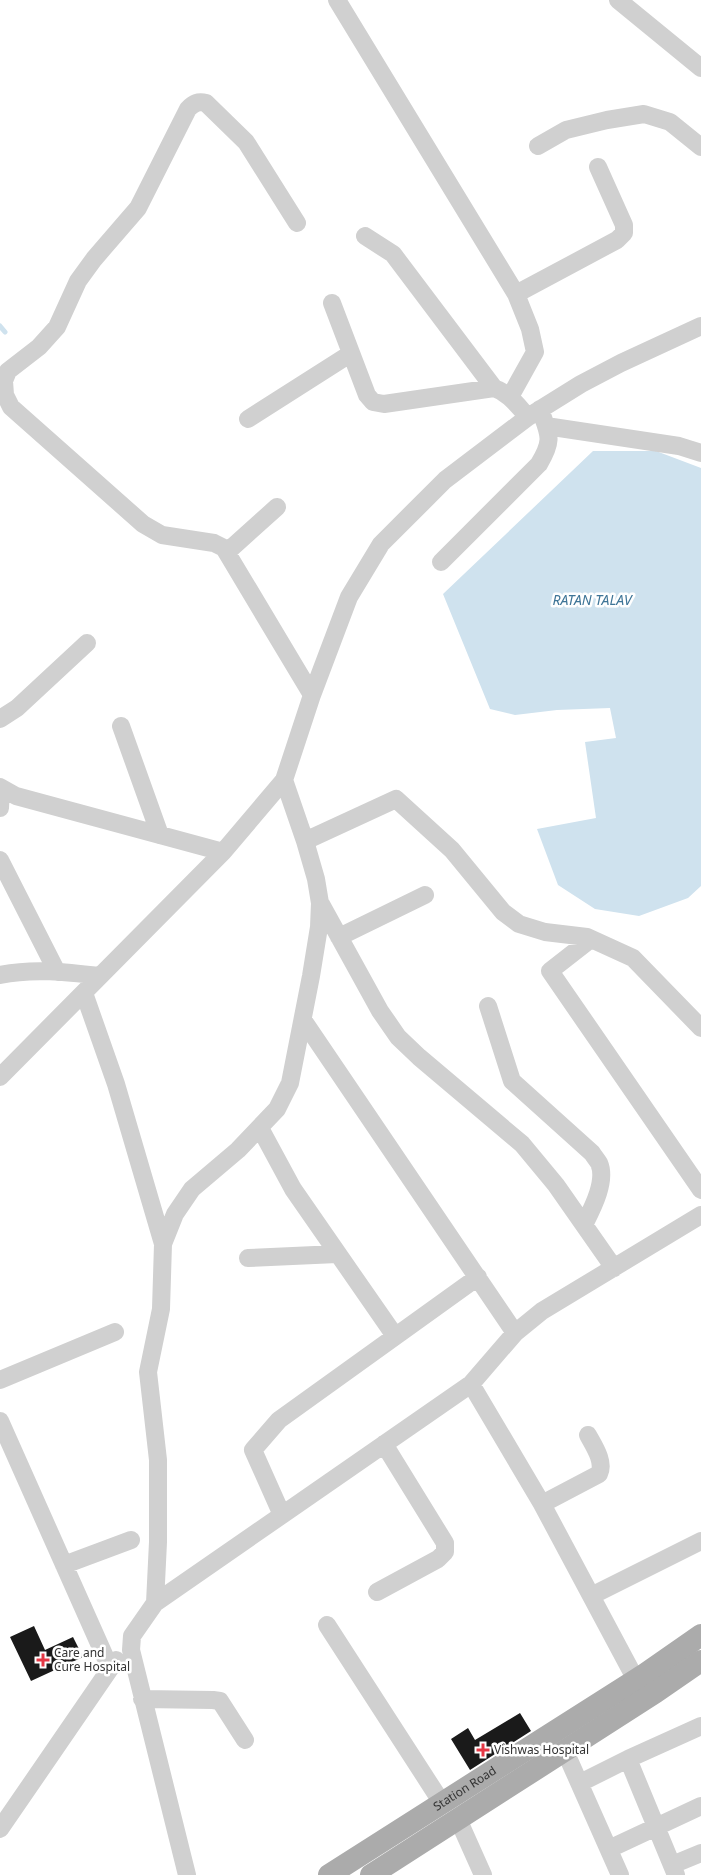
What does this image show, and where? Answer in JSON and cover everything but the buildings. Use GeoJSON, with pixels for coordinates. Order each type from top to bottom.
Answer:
{"type":"FeatureCollection","features":[{"type":"Feature","properties":{"kind":"main road","name":"Station Road"},"geometry":{"type":"LineString","coordinates":[[329,1875],[636,1680],[701,1634]]}},
{"type":"Feature","properties":{"kind":"main road","name":"Station Road"},"geometry":{"type":"LineString","coordinates":[[371,1875],[565,1751],[701,1661]]}},
{"type":"Feature","properties":{"kind":"street"},"geometry":{"type":"LineString","coordinates":[[337,0],[516,294],[530,329],[535,352],[510,397]]}},
{"type":"Feature","properties":{"kind":"street"},"geometry":{"type":"LineString","coordinates":[[618,0],[701,68]]}},
{"type":"Feature","properties":{"kind":"street"},"geometry":{"type":"LineString","coordinates":[[297,223],[246,142],[206,103],[194,103],[188,109],[138,208],[94,259],[78,281],[57,327],[39,347],[8,371],[4,381],[5,395],[11,407],[143,524],[171,538],[219,545],[228,552],[312,696]]}},
{"type":"Feature","properties":{"kind":"street"},"geometry":{"type":"LineString","coordinates":[[538,146],[566,130],[644,114],[670,122],[701,147]]}},
{"type":"Feature","properties":{"kind":"street"},"geometry":{"type":"LineString","coordinates":[[516,294],[617,240],[624,233],[624,225],[598,167]]}},
{"type":"Feature","properties":{"kind":"street"},"geometry":{"type":"LineString","coordinates":[[365,236],[393,254],[494,388]]}},
{"type":"Feature","properties":{"kind":"street"},"geometry":{"type":"LineString","coordinates":[[332,303],[350,354],[367,395],[373,402],[384,404],[494,388],[503,391],[538,418],[550,437],[547,451],[539,464],[441,562]]}},
{"type":"Feature","properties":{"kind":"street"},"geometry":{"type":"LineString","coordinates":[[0,1077],[223,852],[284,780],[348,598],[381,544],[445,480],[538,418],[581,384],[621,363],[701,326]]}},
{"type":"Feature","properties":{"kind":"street"},"geometry":{"type":"LineString","coordinates":[[248,419],[350,354]]}},
{"type":"Feature","properties":{"kind":"street"},"geometry":{"type":"LineString","coordinates":[[538,418],[678,446],[701,453]]}},
{"type":"Feature","properties":{"kind":"street"},"geometry":{"type":"LineString","coordinates":[[228,552],[276,507]]}},
{"type":"Feature","properties":{"kind":"street"},"geometry":{"type":"LineString","coordinates":[[0,719],[17,708],[87,643]]}},
{"type":"Feature","properties":{"kind":"street"},"geometry":{"type":"LineString","coordinates":[[121,726],[160,835]]}},
{"type":"Feature","properties":{"kind":"street"},"geometry":{"type":"LineString","coordinates":[[163,1244],[174,1214],[192,1189],[238,1150],[260,1128],[277,1109],[290,1083],[319,927],[320,903],[316,879],[305,841],[284,780]]}},
{"type":"Feature","properties":{"kind":"street"},"geometry":{"type":"LineString","coordinates":[[0,808],[1,787],[16,796],[223,852]]}},
{"type":"Feature","properties":{"kind":"street"},"geometry":{"type":"LineString","coordinates":[[305,841],[396,799],[452,850],[503,912],[519,924],[545,932],[587,938],[633,958],[700,1024]]}},
{"type":"Feature","properties":{"kind":"street"},"geometry":{"type":"LineString","coordinates":[[0,860],[57,972]]}},
{"type":"Feature","properties":{"kind":"street"},"geometry":{"type":"LineString","coordinates":[[339,938],[425,895]]}},
{"type":"Feature","properties":{"kind":"street"},"geometry":{"type":"LineString","coordinates":[[320,903],[380,1011],[398,1037],[419,1058],[522,1144],[556,1185],[614,1268]]}},
{"type":"Feature","properties":{"kind":"street"},"geometry":{"type":"LineString","coordinates":[[591,940],[550,971],[701,1190]]}},
{"type":"Feature","properties":{"kind":"street"},"geometry":{"type":"LineString","coordinates":[[0,975],[17,971],[100,976]]}},
{"type":"Feature","properties":{"kind":"street"},"geometry":{"type":"LineString","coordinates":[[84,993],[116,1084],[163,1244],[161,1309],[148,1372],[158,1460],[158,1542],[155,1603]]}},
{"type":"Feature","properties":{"kind":"street"},"geometry":{"type":"LineString","coordinates":[[488,1006],[512,1081],[592,1153],[599,1164],[601,1178],[596,1201],[584,1225]]}},
{"type":"Feature","properties":{"kind":"street"},"geometry":{"type":"LineString","coordinates":[[303,1020],[515,1333]]}},
{"type":"Feature","properties":{"kind":"street"},"geometry":{"type":"LineString","coordinates":[[260,1128],[293,1189],[395,1336]]}},
{"type":"Feature","properties":{"kind":"street"},"geometry":{"type":"LineString","coordinates":[[0,1829],[155,1603],[471,1384],[515,1333],[542,1311],[701,1215]]}},
{"type":"Feature","properties":{"kind":"street"},"geometry":{"type":"LineString","coordinates":[[248,1258],[337,1254]]}},
{"type":"Feature","properties":{"kind":"street"},"geometry":{"type":"LineString","coordinates":[[282,1515],[253,1450],[279,1420],[478,1278]]}},
{"type":"Feature","properties":{"kind":"street"},"geometry":{"type":"LineString","coordinates":[[0,1380],[115,1332]]}},
{"type":"Feature","properties":{"kind":"street"},"geometry":{"type":"LineString","coordinates":[[471,1384],[542,1504],[636,1680]]}},
{"type":"Feature","properties":{"kind":"street"},"geometry":{"type":"LineString","coordinates":[[0,1421],[4,1440],[64,1565],[110,1668]]}},
{"type":"Feature","properties":{"kind":"street"},"geometry":{"type":"LineString","coordinates":[[542,1504],[599,1474],[601,1462],[588,1435]]}},
{"type":"Feature","properties":{"kind":"street"},"geometry":{"type":"LineString","coordinates":[[377,1592],[438,1560],[445,1552],[444,1543],[384,1444]]}},
{"type":"Feature","properties":{"kind":"street"},"geometry":{"type":"LineString","coordinates":[[64,1565],[131,1540]]}},
{"type":"Feature","properties":{"kind":"street"},"geometry":{"type":"LineString","coordinates":[[591,1596],[701,1541]]}},
{"type":"Feature","properties":{"kind":"street"},"geometry":{"type":"LineString","coordinates":[[327,1625],[442,1803]]}},
{"type":"Feature","properties":{"kind":"street"},"geometry":{"type":"LineString","coordinates":[[132,1636],[131,1650],[142,1699],[188,1875]]}},
{"type":"Feature","properties":{"kind":"street"},"geometry":{"type":"LineString","coordinates":[[142,1699],[220,1701],[245,1740]]}},
{"type":"Feature","properties":{"kind":"street"},"geometry":{"type":"LineString","coordinates":[[580,1784],[628,1759],[701,1726]]}},
{"type":"Feature","properties":{"kind":"street"},"geometry":{"type":"LineString","coordinates":[[565,1751],[620,1875]]}},
{"type":"Feature","properties":{"kind":"street"},"geometry":{"type":"LineString","coordinates":[[628,1759],[674,1870],[701,1853]]}},
{"type":"Feature","properties":{"kind":"street"},"geometry":{"type":"LineString","coordinates":[[608,1849],[701,1806]]}},
{"type":"Feature","properties":{"kind":"street"},"geometry":{"type":"LineString","coordinates":[[458,1819],[483,1875]]}},
{"type":"Feature","properties":{"kind":"water","name":"RATAN TALAV"},"geometry":{"type":"Polygon","coordinates":[[[593,451],[656,451],[701,468],[701,886],[688,898],[639,916],[595,909],[558,885],[537,829],[596,818],[585,742],[616,738],[610,708],[557,710],[515,715],[490,709],[443,594],[593,451]]]}},
{"type":"Feature","properties":{"kind":"waterway"},"geometry":{"type":"LineString","coordinates":[[0,326],[5,332]]}},
{"type":"Feature","properties":{"kind":"place","name":"Care and Cure Hospital"},"geometry":{"type":"Point","coordinates":[43,1660]}},
{"type":"Feature","properties":{"kind":"place","name":"Vishwas Hospital"},"geometry":{"type":"Point","coordinates":[483,1750]}}]}
